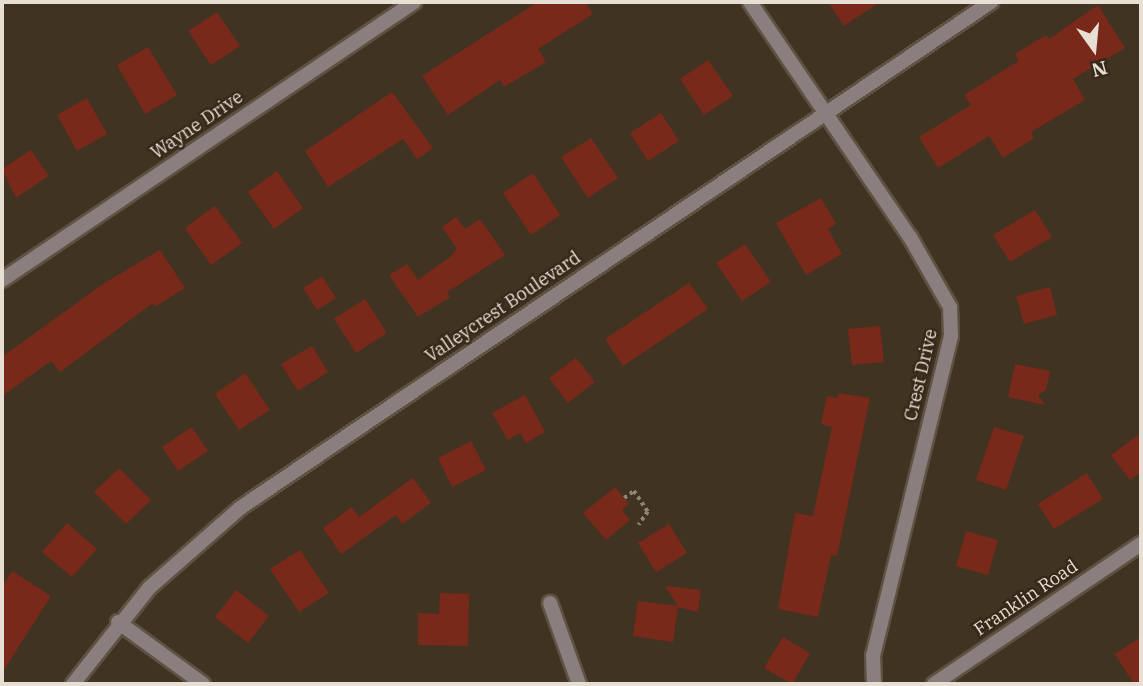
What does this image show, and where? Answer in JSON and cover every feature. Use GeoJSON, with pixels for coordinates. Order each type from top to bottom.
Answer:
{"type":"FeatureCollection","features":[{"type":"Feature","properties":{"kind":"street","name":"Wayne Drive"},"geometry":{"type":"LineString","coordinates":[[2,280],[414,2]]}},
{"type":"Feature","properties":{"kind":"street","name":"Crest Drive"},"geometry":{"type":"LineString","coordinates":[[750,2],[944,290],[952,325],[873,655],[874,684]]}},
{"type":"Feature","properties":{"kind":"street","name":"Valleycrest Boulevard"},"geometry":{"type":"LineString","coordinates":[[73,684],[118,622],[195,544],[240,508],[991,2]]}},
{"type":"Feature","properties":{"kind":"street","name":"Franklin Road"},"geometry":{"type":"LineString","coordinates":[[934,684],[1141,544]]}},
{"type":"Feature","properties":{"kind":"street"},"geometry":{"type":"LineString","coordinates":[[550,603],[579,684]]}},
{"type":"Feature","properties":{"kind":"street"},"geometry":{"type":"LineString","coordinates":[[118,622],[203,684]]}},
{"type":"Feature","properties":{"kind":"path"},"geometry":{"type":"LineString","coordinates":[[624,498],[634,491],[648,512],[639,526]]}},
{"type":"Feature","properties":{"kind":"building"},"geometry":{"type":"Polygon","coordinates":[[[538,2],[585,2],[593,14],[538,49],[546,62],[504,87],[500,80],[448,115],[422,76],[538,2]]]}},
{"type":"Feature","properties":{"kind":"building"},"geometry":{"type":"Polygon","coordinates":[[[828,2],[880,2],[844,26],[828,2]]]}},
{"type":"Feature","properties":{"kind":"building"},"geometry":{"type":"Polygon","coordinates":[[[1098,5],[1125,48],[1073,79],[1085,100],[1031,132],[1034,138],[1003,158],[989,136],[938,168],[919,137],[971,105],[964,95],[1019,61],[1015,54],[1046,35],[1049,39],[1098,5]]]}},
{"type":"Feature","properties":{"kind":"building"},"geometry":{"type":"Polygon","coordinates":[[[217,12],[240,46],[211,65],[188,31],[217,12]]]}},
{"type":"Feature","properties":{"kind":"building"},"geometry":{"type":"Polygon","coordinates":[[[148,47],[177,95],[145,114],[117,65],[148,47]]]}},
{"type":"Feature","properties":{"kind":"building"},"geometry":{"type":"Polygon","coordinates":[[[708,60],[733,96],[704,115],[680,79],[708,60]]]}},
{"type":"Feature","properties":{"kind":"building"},"geometry":{"type":"Polygon","coordinates":[[[392,92],[433,148],[417,159],[403,139],[328,187],[305,151],[392,92]]]}},
{"type":"Feature","properties":{"kind":"building"},"geometry":{"type":"Polygon","coordinates":[[[87,98],[107,134],[77,151],[57,115],[87,98]]]}},
{"type":"Feature","properties":{"kind":"building"},"geometry":{"type":"Polygon","coordinates":[[[661,113],[679,141],[648,161],[630,133],[661,113]]]}},
{"type":"Feature","properties":{"kind":"building"},"geometry":{"type":"Polygon","coordinates":[[[591,138],[618,178],[588,198],[561,157],[591,138]]]}},
{"type":"Feature","properties":{"kind":"building"},"geometry":{"type":"Polygon","coordinates":[[[31,150],[49,176],[16,198],[2,169],[31,150]]]}},
{"type":"Feature","properties":{"kind":"building"},"geometry":{"type":"Polygon","coordinates":[[[277,171],[303,208],[274,229],[248,192],[277,171]]]}},
{"type":"Feature","properties":{"kind":"building"},"geometry":{"type":"Polygon","coordinates":[[[533,173],[560,215],[531,235],[503,193],[533,173]]]}},
{"type":"Feature","properties":{"kind":"building"},"geometry":{"type":"Polygon","coordinates":[[[821,198],[836,224],[828,229],[842,254],[806,275],[776,223],[821,198]]]}},
{"type":"Feature","properties":{"kind":"building"},"geometry":{"type":"Polygon","coordinates":[[[215,206],[242,243],[211,265],[185,228],[215,206]]]}},
{"type":"Feature","properties":{"kind":"building"},"geometry":{"type":"Polygon","coordinates":[[[1035,210],[1052,237],[1010,262],[993,235],[1035,210]]]}},
{"type":"Feature","properties":{"kind":"building"},"geometry":{"type":"Polygon","coordinates":[[[456,217],[465,229],[480,219],[505,255],[447,292],[450,297],[418,317],[389,275],[407,264],[418,280],[450,257],[457,249],[442,227],[456,217]]]}},
{"type":"Feature","properties":{"kind":"building"},"geometry":{"type":"Polygon","coordinates":[[[745,244],[771,282],[742,301],[716,263],[745,244]]]}},
{"type":"Feature","properties":{"kind":"building"},"geometry":{"type":"Polygon","coordinates":[[[160,250],[185,288],[155,307],[153,303],[60,372],[51,361],[2,396],[2,357],[103,284],[160,250]]]}},
{"type":"Feature","properties":{"kind":"building"},"geometry":{"type":"Polygon","coordinates":[[[322,276],[336,298],[317,310],[303,288],[322,276]]]}},
{"type":"Feature","properties":{"kind":"building"},"geometry":{"type":"Polygon","coordinates":[[[689,283],[708,309],[623,366],[605,339],[689,283]]]}},
{"type":"Feature","properties":{"kind":"building"},"geometry":{"type":"Polygon","coordinates":[[[1050,287],[1057,315],[1024,324],[1016,296],[1050,287]]]}},
{"type":"Feature","properties":{"kind":"building"},"geometry":{"type":"Polygon","coordinates":[[[365,299],[387,333],[356,353],[334,319],[365,299]]]}},
{"type":"Feature","properties":{"kind":"building"},"geometry":{"type":"Polygon","coordinates":[[[880,326],[884,362],[852,365],[848,329],[880,326]]]}},
{"type":"Feature","properties":{"kind":"building"},"geometry":{"type":"Polygon","coordinates":[[[312,346],[328,372],[298,391],[281,364],[312,346]]]}},
{"type":"Feature","properties":{"kind":"building"},"geometry":{"type":"Polygon","coordinates":[[[576,358],[595,382],[568,403],[549,378],[576,358]]]}},
{"type":"Feature","properties":{"kind":"building"},"geometry":{"type":"Polygon","coordinates":[[[1015,364],[1050,371],[1046,390],[1038,395],[1045,405],[1008,397],[1015,364]]]}},
{"type":"Feature","properties":{"kind":"building"},"geometry":{"type":"Polygon","coordinates":[[[245,373],[270,410],[239,430],[215,394],[245,373]]]}},
{"type":"Feature","properties":{"kind":"building"},"geometry":{"type":"Polygon","coordinates":[[[838,393],[870,398],[837,556],[831,555],[818,617],[778,609],[795,513],[813,516],[832,427],[821,424],[827,396],[837,398],[838,393]]]}},
{"type":"Feature","properties":{"kind":"building"},"geometry":{"type":"Polygon","coordinates":[[[525,395],[545,432],[526,443],[520,433],[508,440],[492,413],[525,395]]]}},
{"type":"Feature","properties":{"kind":"building"},"geometry":{"type":"Polygon","coordinates":[[[192,427],[208,451],[178,471],[162,447],[192,427]]]}},
{"type":"Feature","properties":{"kind":"building"},"geometry":{"type":"Polygon","coordinates":[[[994,427],[1024,436],[1006,490],[976,480],[994,427]]]}},
{"type":"Feature","properties":{"kind":"building"},"geometry":{"type":"Polygon","coordinates":[[[1141,433],[1141,472],[1130,480],[1111,455],[1141,433]]]}},
{"type":"Feature","properties":{"kind":"building"},"geometry":{"type":"Polygon","coordinates":[[[471,441],[486,470],[452,487],[438,458],[471,441]]]}},
{"type":"Feature","properties":{"kind":"building"},"geometry":{"type":"Polygon","coordinates":[[[119,468],[151,500],[126,524],[94,492],[119,468]]]}},
{"type":"Feature","properties":{"kind":"building"},"geometry":{"type":"Polygon","coordinates":[[[1087,473],[1103,499],[1054,529],[1038,504],[1087,473]]]}},
{"type":"Feature","properties":{"kind":"building"},"geometry":{"type":"Polygon","coordinates":[[[413,478],[431,503],[402,524],[396,515],[341,554],[323,528],[352,507],[359,517],[413,478]]]}},
{"type":"Feature","properties":{"kind":"building"},"geometry":{"type":"Polygon","coordinates":[[[615,487],[629,504],[622,510],[630,520],[606,540],[583,513],[615,487]]]}},
{"type":"Feature","properties":{"kind":"building"},"geometry":{"type":"Polygon","coordinates":[[[67,523],[97,549],[72,577],[42,552],[67,523]]]}},
{"type":"Feature","properties":{"kind":"building"},"geometry":{"type":"Polygon","coordinates":[[[669,524],[687,553],[656,572],[638,543],[669,524]]]}},
{"type":"Feature","properties":{"kind":"building"},"geometry":{"type":"Polygon","coordinates":[[[966,531],[998,540],[988,575],[956,566],[966,531]]]}},
{"type":"Feature","properties":{"kind":"building"},"geometry":{"type":"Polygon","coordinates":[[[300,550],[329,593],[299,612],[270,569],[300,550]]]}},
{"type":"Feature","properties":{"kind":"building"},"geometry":{"type":"Polygon","coordinates":[[[12,571],[51,596],[2,673],[2,587],[12,571]]]}},
{"type":"Feature","properties":{"kind":"building"},"geometry":{"type":"Polygon","coordinates":[[[665,586],[701,590],[698,612],[678,607],[673,642],[633,636],[638,601],[678,606],[665,586]]]}},
{"type":"Feature","properties":{"kind":"building"},"geometry":{"type":"Polygon","coordinates":[[[236,590],[269,616],[248,643],[215,617],[236,590]]]}},
{"type":"Feature","properties":{"kind":"building"},"geometry":{"type":"Polygon","coordinates":[[[440,593],[469,594],[468,646],[418,645],[418,613],[439,614],[440,593]]]}},
{"type":"Feature","properties":{"kind":"building"},"geometry":{"type":"Polygon","coordinates":[[[783,637],[810,653],[792,684],[764,668],[783,637]]]}},
{"type":"Feature","properties":{"kind":"building"},"geometry":{"type":"Polygon","coordinates":[[[1141,637],[1141,684],[1134,684],[1115,654],[1141,637]]]}}]}
